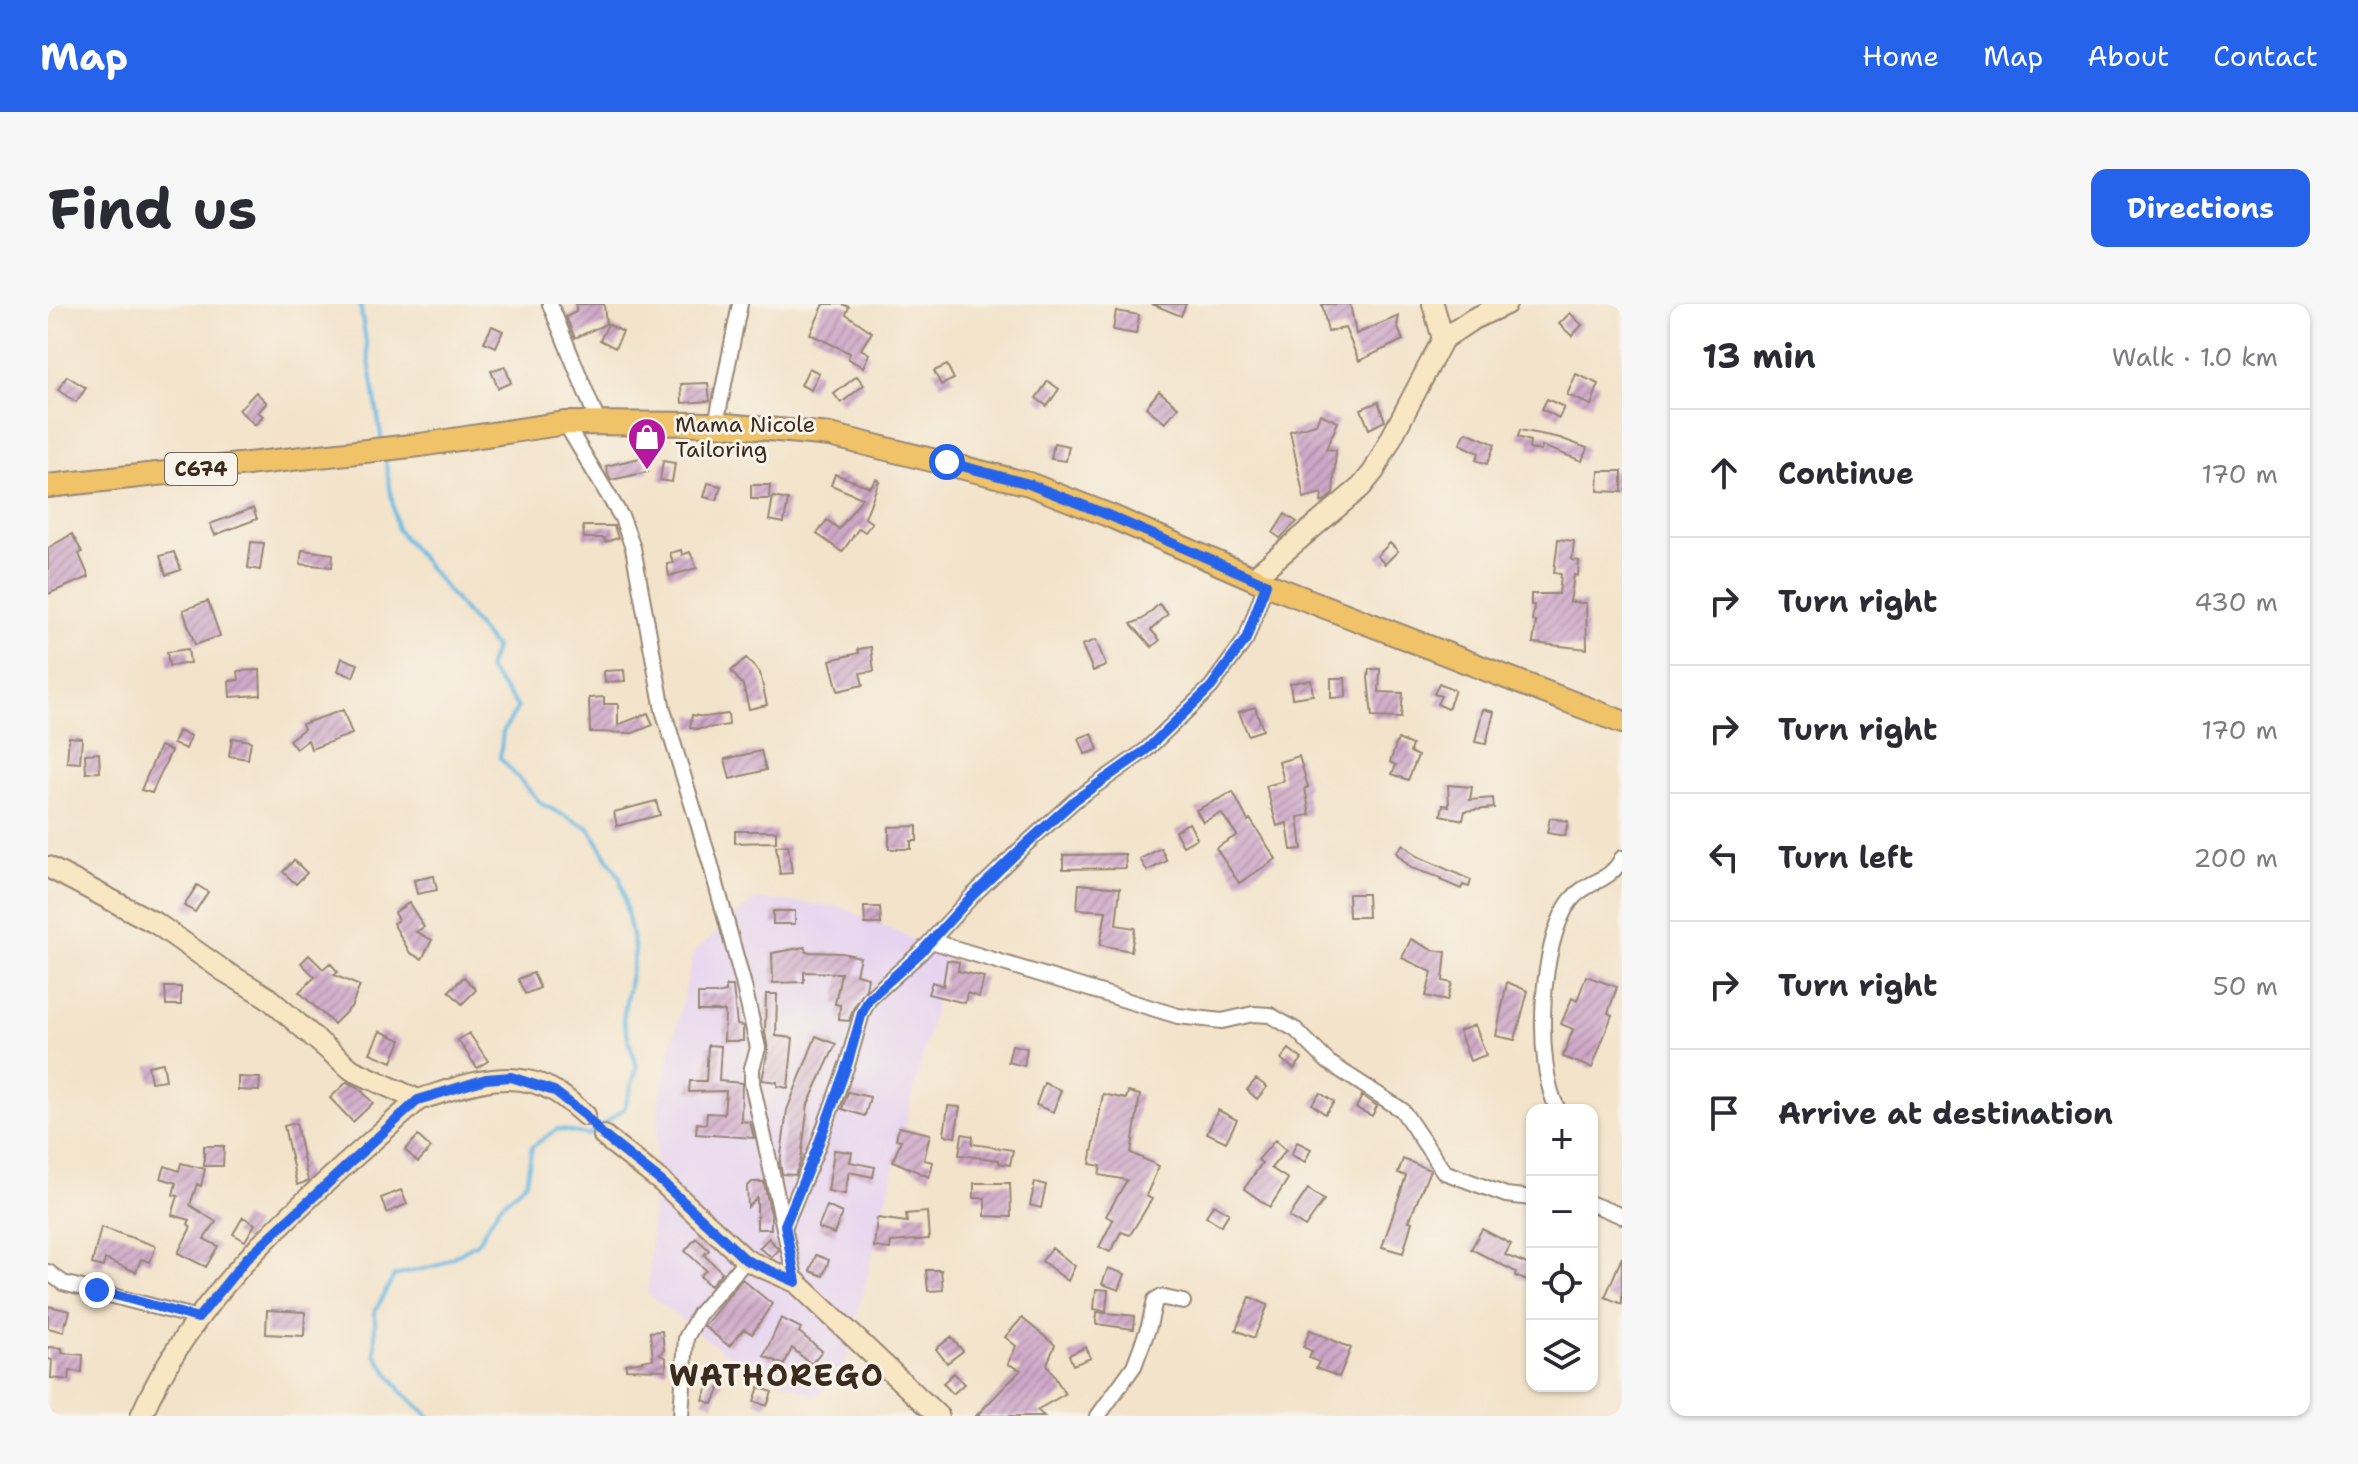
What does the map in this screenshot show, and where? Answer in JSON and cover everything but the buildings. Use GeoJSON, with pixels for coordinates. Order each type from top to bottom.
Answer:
{"type":"FeatureCollection","features":[{"type":"Feature","properties":{"kind":"main road","name":"C674"},"geometry":{"type":"LineString","coordinates":[[48,486],[580,427],[716,424],[830,435],[1029,484],[1259,581],[1622,722]]}},
{"type":"Feature","properties":{"kind":"street"},"geometry":{"type":"LineString","coordinates":[[550,304],[580,427],[633,548],[663,710],[710,862],[746,995],[758,1048],[752,1068],[752,1083],[796,1282]]}},
{"type":"Feature","properties":{"kind":"street"},"geometry":{"type":"LineString","coordinates":[[716,424],[740,304]]}},
{"type":"Feature","properties":{"kind":"street"},"geometry":{"type":"LineString","coordinates":[[1433,304],[1443,339]]}},
{"type":"Feature","properties":{"kind":"street"},"geometry":{"type":"LineString","coordinates":[[785,1225],[817,1148],[862,1013],[879,988],[931,941],[1026,844],[1075,800],[1146,750],[1211,687],[1246,639],[1259,581],[1361,487],[1380,459],[1443,339],[1473,319],[1506,304]]}},
{"type":"Feature","properties":{"kind":"street"},"geometry":{"type":"LineString","coordinates":[[1555,1104],[1549,1089],[1541,1006],[1557,931],[1563,913],[1576,894],[1608,877],[1622,858]]}},
{"type":"Feature","properties":{"kind":"street"},"geometry":{"type":"LineString","coordinates":[[48,867],[157,924],[267,997],[352,1070],[418,1100]]}},
{"type":"Feature","properties":{"kind":"street"},"geometry":{"type":"LineString","coordinates":[[931,941],[1178,1016],[1222,1021],[1253,1014],[1270,1015],[1296,1030],[1328,1062],[1402,1110],[1444,1172],[1506,1195],[1526,1197]]}},
{"type":"Feature","properties":{"kind":"street"},"geometry":{"type":"LineString","coordinates":[[141,1416],[172,1356],[198,1318],[247,1258],[418,1100],[486,1079],[511,1077],[554,1091],[662,1182],[746,1260],[796,1282],[938,1416]]}},
{"type":"Feature","properties":{"kind":"street"},"geometry":{"type":"LineString","coordinates":[[1598,1205],[1622,1216]]}},
{"type":"Feature","properties":{"kind":"street"},"geometry":{"type":"LineString","coordinates":[[681,1416],[686,1338],[699,1314],[746,1260]]}},
{"type":"Feature","properties":{"kind":"street"},"geometry":{"type":"LineString","coordinates":[[48,1272],[63,1283],[198,1318]]}},
{"type":"Feature","properties":{"kind":"street"},"geometry":{"type":"LineString","coordinates":[[1098,1416],[1134,1366],[1155,1300],[1160,1297],[1183,1302]]}},
{"type":"Feature","properties":{"kind":"shaded area"},"geometry":{"type":"Polygon","coordinates":[[[755,899],[838,906],[948,955],[843,1372],[816,1396],[741,1365],[648,1294],[659,1101],[694,952],[755,899]]]}},
{"type":"Feature","properties":{"kind":"waterway"},"geometry":{"type":"LineString","coordinates":[[360,304],[382,442]]}},
{"type":"Feature","properties":{"kind":"waterway"},"geometry":{"type":"LineString","coordinates":[[385,458],[397,529],[495,648],[488,669],[518,707],[503,732],[500,758],[542,804],[589,828],[620,878],[635,951],[623,1019],[637,1068],[624,1109],[588,1135],[557,1129],[532,1147],[526,1182],[499,1207],[477,1243],[439,1265],[394,1276],[375,1311],[375,1354],[402,1392],[429,1416]]}},
{"type":"Feature","properties":{"kind":"place","name":"Mama Nicole Tailoring"},"geometry":{"type":"Point","coordinates":[647,471]}},
{"type":"Feature","properties":{"kind":"district","name":"WATHOREGO"},"geometry":{"type":"Point","coordinates":[777,1375]}},
{"type":"Feature","properties":{"kind":"route"},"geometry":{"type":"LineString","coordinates":[[97,1290],[198,1318],[247,1258],[418,1100],[486,1079],[511,1077],[554,1091],[662,1182],[746,1260],[796,1282],[785,1225],[817,1148],[869,999],[921,952],[972,896],[1026,844],[1075,800],[1146,750],[1211,687],[1251,631],[1266,584],[1029,484],[947,462]]}}]}
